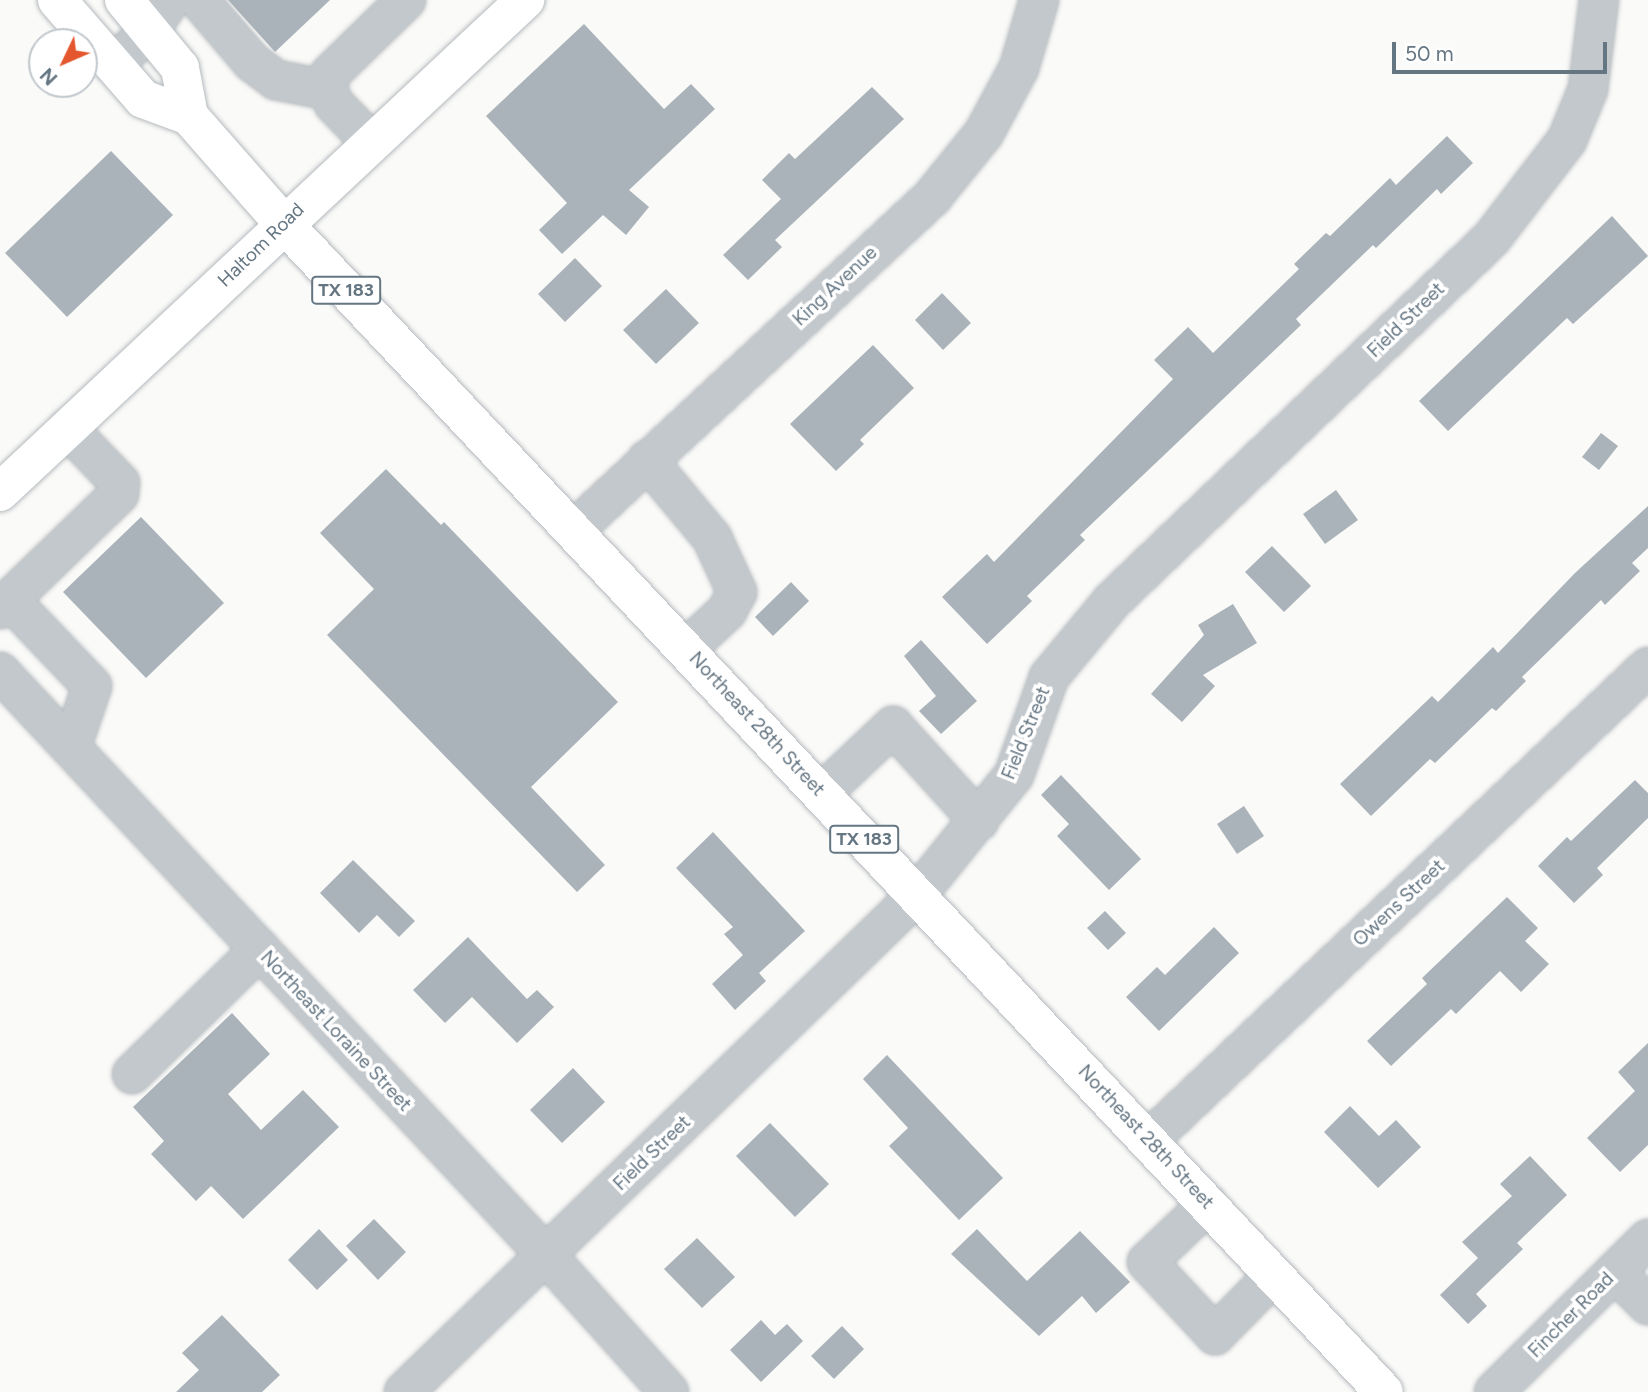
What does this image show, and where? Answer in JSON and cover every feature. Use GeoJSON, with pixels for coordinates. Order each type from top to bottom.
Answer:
{"type":"FeatureCollection","features":[{"type":"Feature","properties":{"kind":"main road"},"geometry":{"type":"LineString","coordinates":[[38,0],[113,65]]}},
{"type":"Feature","properties":{"kind":"main road","name":"Northeast 28th Street"},"geometry":{"type":"LineString","coordinates":[[57,0],[144,99],[189,116],[284,224],[1150,1139],[1384,1392]]}},
{"type":"Feature","properties":{"kind":"main road"},"geometry":{"type":"LineString","coordinates":[[124,0],[160,15],[180,68],[189,116]]}},
{"type":"Feature","properties":{"kind":"main road","name":"Haltom Road"},"geometry":{"type":"LineString","coordinates":[[0,492],[524,0]]}},
{"type":"Feature","properties":{"kind":"street"},"geometry":{"type":"LineString","coordinates":[[198,0],[251,62],[276,80],[328,90]]}},
{"type":"Feature","properties":{"kind":"street"},"geometry":{"type":"LineString","coordinates":[[371,142],[334,104],[328,90],[330,74],[406,0]]}},
{"type":"Feature","properties":{"kind":"street","name":"King Avenue"},"geometry":{"type":"LineString","coordinates":[[573,531],[933,195],[984,133],[1019,68],[1039,0]]}},
{"type":"Feature","properties":{"kind":"street","name":"Field Street"},"geometry":{"type":"LineString","coordinates":[[404,1392],[917,895],[1014,775],[1049,677],[1113,600],[1491,239],[1536,184],[1567,140],[1588,89],[1599,0]]}},
{"type":"Feature","properties":{"kind":"street"},"geometry":{"type":"LineString","coordinates":[[113,65],[160,15]]}},
{"type":"Feature","properties":{"kind":"street"},"geometry":{"type":"LineString","coordinates":[[67,428],[120,483],[119,494],[5,605],[92,686],[71,748]]}},
{"type":"Feature","properties":{"kind":"street"},"geometry":{"type":"LineString","coordinates":[[647,460],[712,538],[737,592],[727,611],[686,649]]}},
{"type":"Feature","properties":{"kind":"street","name":"Owens Street"},"geometry":{"type":"LineString","coordinates":[[1150,1139],[1648,667]]}},
{"type":"Feature","properties":{"kind":"street","name":"Northeast Loraine Street"},"geometry":{"type":"LineString","coordinates":[[0,672],[546,1255],[669,1392]]}},
{"type":"Feature","properties":{"kind":"street"},"geometry":{"type":"LineString","coordinates":[[822,793],[893,726],[979,821]]}},
{"type":"Feature","properties":{"kind":"street"},"geometry":{"type":"LineString","coordinates":[[132,1074],[260,950]]}},
{"type":"Feature","properties":{"kind":"street"},"geometry":{"type":"LineString","coordinates":[[1208,1204],[1147,1262],[1215,1335],[1275,1275]]}},
{"type":"Feature","properties":{"kind":"street","name":"Fincher Road"},"geometry":{"type":"LineString","coordinates":[[1494,1392],[1648,1239]]}},
{"type":"Feature","properties":{"kind":"street"},"geometry":{"type":"LineString","coordinates":[[1615,1272],[1648,1305]]}},
{"type":"Feature","properties":{"kind":"building"},"geometry":{"type":"Polygon","coordinates":[[[228,0],[330,0],[275,52],[228,0]]]}},
{"type":"Feature","properties":{"kind":"building"},"geometry":{"type":"Polygon","coordinates":[[[584,24],[664,109],[691,84],[715,109],[629,190],[649,207],[626,235],[603,215],[562,254],[539,230],[567,203],[486,116],[584,24]]]}},
{"type":"Feature","properties":{"kind":"building"},"geometry":{"type":"Polygon","coordinates":[[[872,87],[904,119],[775,240],[782,247],[748,280],[723,255],[781,199],[762,180],[789,153],[795,159],[872,87]]]}},
{"type":"Feature","properties":{"kind":"building"},"geometry":{"type":"Polygon","coordinates":[[[1447,136],[1473,163],[1441,194],[1437,189],[1376,248],[1373,245],[1296,319],[1301,325],[1080,535],[1085,540],[1027,596],[1032,601],[987,644],[942,597],[987,554],[994,562],[1173,379],[1154,360],[1188,327],[1213,353],[1299,269],[1294,264],[1326,233],[1330,236],[1390,178],[1396,185],[1447,136]]]}},
{"type":"Feature","properties":{"kind":"building"},"geometry":{"type":"Polygon","coordinates":[[[111,151],[173,215],[67,317],[5,253],[111,151]]]}},
{"type":"Feature","properties":{"kind":"building"},"geometry":{"type":"Polygon","coordinates":[[[1612,216],[1648,256],[1573,324],[1567,318],[1448,431],[1419,401],[1612,216]]]}},
{"type":"Feature","properties":{"kind":"building"},"geometry":{"type":"Polygon","coordinates":[[[575,258],[602,286],[565,322],[538,294],[575,258]]]}},
{"type":"Feature","properties":{"kind":"building"},"geometry":{"type":"Polygon","coordinates":[[[666,289],[699,323],[656,364],[623,330],[666,289]]]}},
{"type":"Feature","properties":{"kind":"building"},"geometry":{"type":"Polygon","coordinates":[[[942,293],[971,323],[943,350],[915,320],[942,293]]]}},
{"type":"Feature","properties":{"kind":"building"},"geometry":{"type":"Polygon","coordinates":[[[873,345],[914,388],[860,440],[864,444],[836,471],[790,424],[873,345]]]}},
{"type":"Feature","properties":{"kind":"building"},"geometry":{"type":"Polygon","coordinates":[[[1601,433],[1618,446],[1599,470],[1582,457],[1601,433]]]}},
{"type":"Feature","properties":{"kind":"building"},"geometry":{"type":"Polygon","coordinates":[[[386,469],[441,525],[444,522],[618,702],[531,787],[605,865],[577,892],[327,635],[374,589],[320,533],[386,469]]]}},
{"type":"Feature","properties":{"kind":"building"},"geometry":{"type":"Polygon","coordinates":[[[1336,490],[1358,520],[1325,544],[1303,514],[1336,490]]]}},
{"type":"Feature","properties":{"kind":"building"},"geometry":{"type":"Polygon","coordinates":[[[1648,506],[1648,548],[1632,563],[1640,571],[1605,605],[1601,600],[1522,677],[1526,681],[1496,711],[1492,708],[1435,763],[1430,759],[1371,816],[1340,784],[1432,696],[1438,702],[1493,647],[1498,653],[1575,573],[1648,506]]]}},
{"type":"Feature","properties":{"kind":"building"},"geometry":{"type":"Polygon","coordinates":[[[141,517],[224,603],[146,678],[63,592],[141,517]]]}},
{"type":"Feature","properties":{"kind":"building"},"geometry":{"type":"Polygon","coordinates":[[[1272,546],[1311,586],[1284,612],[1245,572],[1272,546]]]}},
{"type":"Feature","properties":{"kind":"building"},"geometry":{"type":"Polygon","coordinates":[[[791,582],[809,601],[773,636],[755,617],[791,582]]]}},
{"type":"Feature","properties":{"kind":"building"},"geometry":{"type":"Polygon","coordinates":[[[1233,604],[1257,643],[1203,675],[1215,686],[1182,722],[1151,694],[1204,635],[1198,625],[1233,604]]]}},
{"type":"Feature","properties":{"kind":"building"},"geometry":{"type":"Polygon","coordinates":[[[921,640],[977,701],[941,734],[919,711],[936,696],[904,656],[921,640]]]}},
{"type":"Feature","properties":{"kind":"building"},"geometry":{"type":"Polygon","coordinates":[[[1061,775],[1141,859],[1109,890],[1057,836],[1069,824],[1041,795],[1061,775]]]}},
{"type":"Feature","properties":{"kind":"building"},"geometry":{"type":"Polygon","coordinates":[[[1635,780],[1648,793],[1648,818],[1597,868],[1603,875],[1574,903],[1538,866],[1567,837],[1571,841],[1635,780]]]}},
{"type":"Feature","properties":{"kind":"building"},"geometry":{"type":"Polygon","coordinates":[[[1244,806],[1264,836],[1237,854],[1217,824],[1244,806]]]}},
{"type":"Feature","properties":{"kind":"building"},"geometry":{"type":"Polygon","coordinates":[[[713,832],[805,931],[759,973],[766,981],[735,1010],[712,984],[743,955],[724,934],[733,927],[676,868],[713,832]]]}},
{"type":"Feature","properties":{"kind":"building"},"geometry":{"type":"Polygon","coordinates":[[[353,860],[415,921],[399,937],[377,915],[359,933],[320,893],[353,860]]]}},
{"type":"Feature","properties":{"kind":"building"},"geometry":{"type":"Polygon","coordinates":[[[1507,897],[1538,928],[1525,941],[1549,964],[1521,992],[1500,971],[1456,1014],[1451,1009],[1391,1066],[1367,1041],[1427,984],[1422,978],[1507,897]]]}},
{"type":"Feature","properties":{"kind":"building"},"geometry":{"type":"Polygon","coordinates":[[[1105,911],[1126,933],[1108,950],[1087,928],[1105,911]]]}},
{"type":"Feature","properties":{"kind":"building"},"geometry":{"type":"Polygon","coordinates":[[[1214,927],[1239,953],[1159,1031],[1126,997],[1157,967],[1165,975],[1214,927]]]}},
{"type":"Feature","properties":{"kind":"building"},"geometry":{"type":"Polygon","coordinates":[[[468,937],[527,999],[537,990],[554,1007],[517,1043],[472,997],[445,1023],[413,990],[468,937]]]}},
{"type":"Feature","properties":{"kind":"building"},"geometry":{"type":"Polygon","coordinates":[[[232,1013],[270,1054],[228,1094],[261,1130],[303,1090],[339,1127],[243,1219],[211,1186],[196,1201],[151,1154],[164,1141],[133,1107],[232,1013]]]}},
{"type":"Feature","properties":{"kind":"building"},"geometry":{"type":"Polygon","coordinates":[[[1648,1043],[1648,1145],[1620,1172],[1587,1138],[1635,1091],[1618,1072],[1648,1043]]]}},
{"type":"Feature","properties":{"kind":"building"},"geometry":{"type":"Polygon","coordinates":[[[887,1055],[1003,1178],[959,1220],[889,1146],[908,1128],[863,1079],[887,1055]]]}},
{"type":"Feature","properties":{"kind":"building"},"geometry":{"type":"Polygon","coordinates":[[[573,1068],[605,1102],[562,1143],[530,1110],[573,1068]]]}},
{"type":"Feature","properties":{"kind":"building"},"geometry":{"type":"Polygon","coordinates":[[[1350,1106],[1379,1136],[1396,1120],[1421,1147],[1378,1188],[1324,1132],[1350,1106]]]}},
{"type":"Feature","properties":{"kind":"building"},"geometry":{"type":"Polygon","coordinates":[[[770,1123],[829,1184],[795,1217],[736,1156],[770,1123]]]}},
{"type":"Feature","properties":{"kind":"building"},"geometry":{"type":"Polygon","coordinates":[[[1530,1156],[1567,1195],[1517,1243],[1523,1249],[1476,1294],[1487,1306],[1468,1324],[1440,1295],[1478,1258],[1462,1242],[1512,1196],[1500,1184],[1530,1156]]]}},
{"type":"Feature","properties":{"kind":"building"},"geometry":{"type":"Polygon","coordinates":[[[374,1219],[406,1252],[378,1280],[346,1246],[374,1219]]]}},
{"type":"Feature","properties":{"kind":"building"},"geometry":{"type":"Polygon","coordinates":[[[319,1229],[348,1260],[317,1290],[288,1260],[319,1229]]]}},
{"type":"Feature","properties":{"kind":"building"},"geometry":{"type":"Polygon","coordinates":[[[977,1229],[1027,1281],[1080,1231],[1130,1282],[1096,1313],[1082,1296],[1039,1336],[951,1254],[977,1229]]]}},
{"type":"Feature","properties":{"kind":"building"},"geometry":{"type":"Polygon","coordinates":[[[697,1238],[735,1277],[702,1308],[664,1269],[697,1238]]]}},
{"type":"Feature","properties":{"kind":"building"},"geometry":{"type":"Polygon","coordinates":[[[222,1315],[280,1375],[262,1392],[176,1392],[199,1370],[182,1353],[222,1315]]]}},
{"type":"Feature","properties":{"kind":"building"},"geometry":{"type":"Polygon","coordinates":[[[761,1320],[775,1335],[787,1324],[803,1341],[761,1382],[730,1350],[761,1320]]]}},
{"type":"Feature","properties":{"kind":"building"},"geometry":{"type":"Polygon","coordinates":[[[842,1326],[864,1349],[834,1379],[811,1356],[842,1326]]]}}]}
